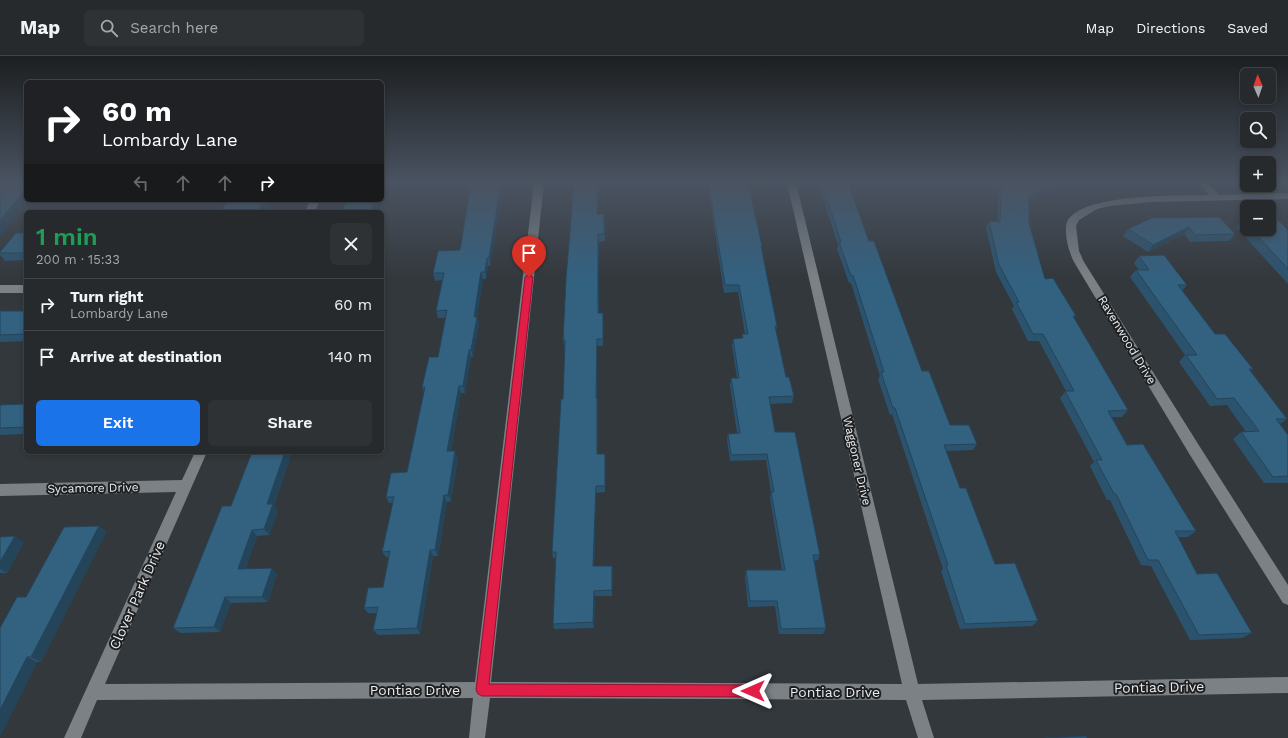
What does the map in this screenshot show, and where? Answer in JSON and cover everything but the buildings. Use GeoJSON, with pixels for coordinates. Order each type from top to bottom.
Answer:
{"type":"FeatureCollection","features":[{"type":"Feature","properties":{"kind":"street"},"geometry":{"type":"LineString","coordinates":[[477,738],[535,215]]}},
{"type":"Feature","properties":{"kind":"street","name":"Waggoner Drive"},"geometry":{"type":"LineString","coordinates":[[800,215],[912,692],[926,738]]}},
{"type":"Feature","properties":{"kind":"street","name":"Ravenwood Drive"},"geometry":{"type":"LineString","coordinates":[[1080,215],[1075,218],[1071,226],[1074,251],[1195,451],[1288,598]]}},
{"type":"Feature","properties":{"kind":"street"},"geometry":{"type":"LineString","coordinates":[[0,289],[24,289]]}},
{"type":"Feature","properties":{"kind":"street","name":"Clover Park Drive"},"geometry":{"type":"LineString","coordinates":[[72,738],[200,454]]}},
{"type":"Feature","properties":{"kind":"street","name":"Sycamore Drive"},"geometry":{"type":"LineString","coordinates":[[0,490],[186,486]]}},
{"type":"Feature","properties":{"kind":"street","name":"Pontiac Drive"},"geometry":{"type":"LineString","coordinates":[[94,692],[482,690],[912,692],[1288,685]]}},
{"type":"Feature","properties":{"kind":"route"},"geometry":{"type":"LineString","coordinates":[[529,277],[482,690],[753,691]]}}]}
